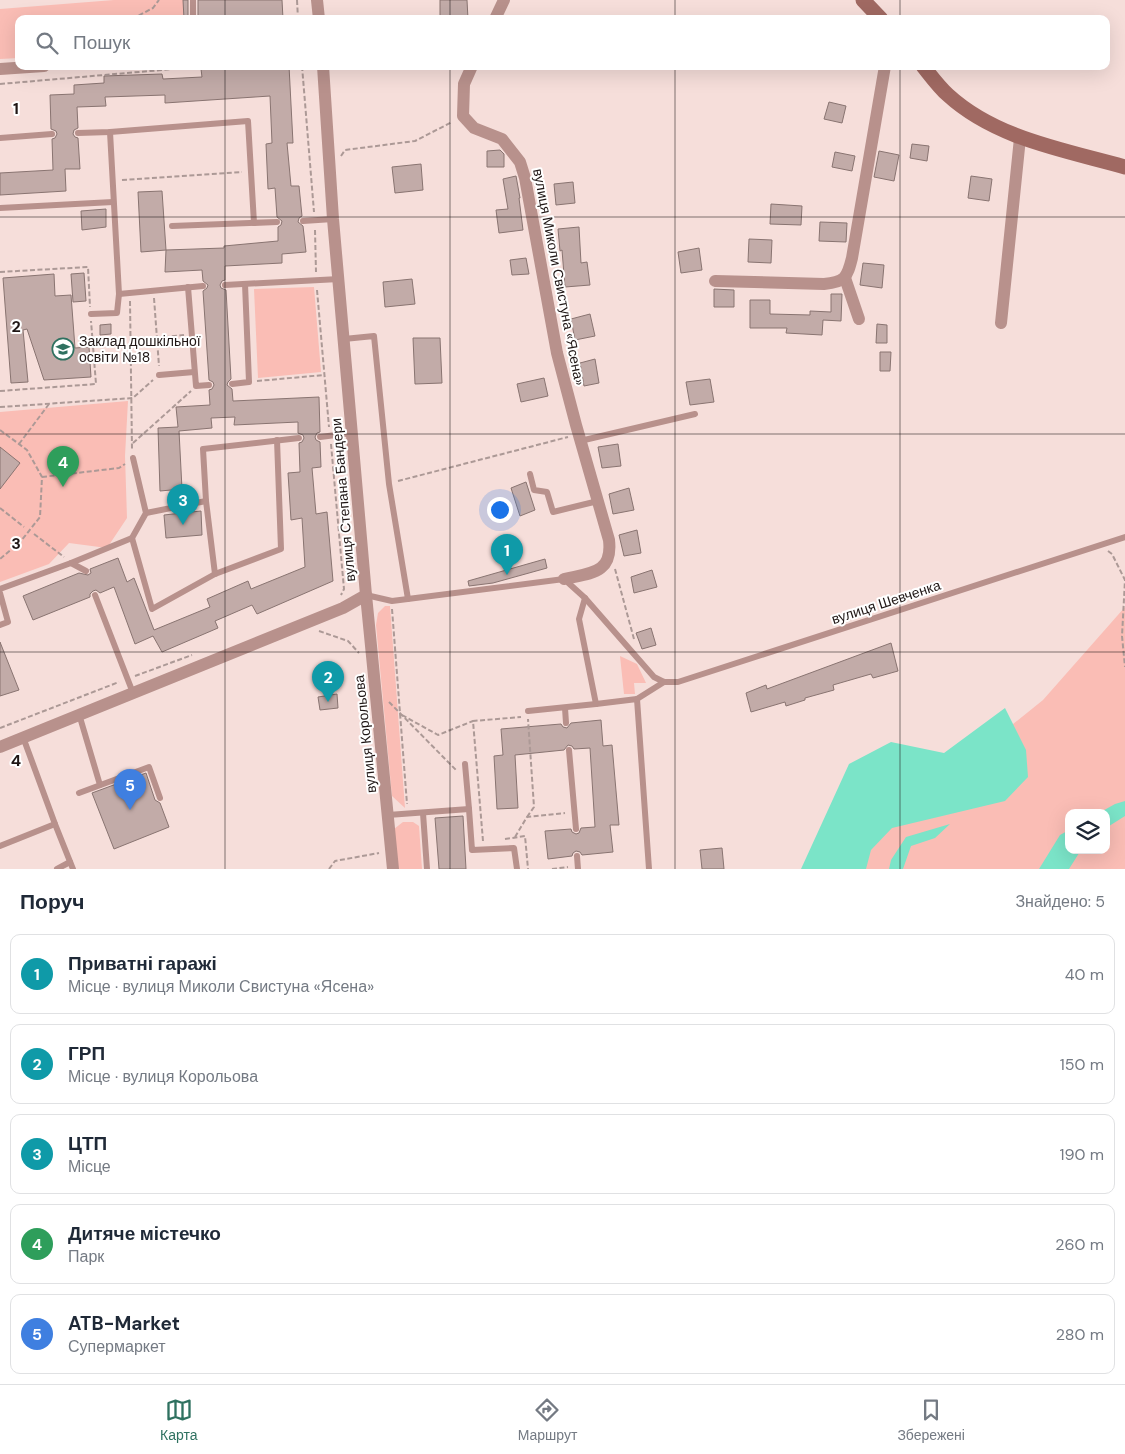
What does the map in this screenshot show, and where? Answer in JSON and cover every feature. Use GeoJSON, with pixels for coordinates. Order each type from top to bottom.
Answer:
{"type":"FeatureCollection","features":[{"type":"Feature","properties":{"kind":"street"},"geometry":{"type":"LineString","coordinates":[[317,0],[319,15]]}},
{"type":"Feature","properties":{"kind":"street"},"geometry":{"type":"LineString","coordinates":[[497,15],[504,0]]}},
{"type":"Feature","properties":{"kind":"street"},"geometry":{"type":"LineString","coordinates":[[863,0],[877,15]]}},
{"type":"Feature","properties":{"kind":"street"},"geometry":{"type":"LineString","coordinates":[[0,69],[15,68]]}},
{"type":"Feature","properties":{"kind":"street","name":"вулиця Степана Бандери"},"geometry":{"type":"LineString","coordinates":[[0,747],[343,608],[366,596],[333,219],[322,70]]}},
{"type":"Feature","properties":{"kind":"street"},"geometry":{"type":"LineString","coordinates":[[463,116],[464,84],[470,70]]}},
{"type":"Feature","properties":{"kind":"street"},"geometry":{"type":"LineString","coordinates":[[715,281],[824,284],[838,283],[845,278],[852,258],[884,70]]}},
{"type":"Feature","properties":{"kind":"street"},"geometry":{"type":"LineString","coordinates":[[926,70],[948,96],[977,116],[1020,138],[1125,167]]}},
{"type":"Feature","properties":{"kind":"street","name":"вулиця Миколи Свистуна «Ясена»"},"geometry":{"type":"LineString","coordinates":[[463,116],[474,128],[502,139],[520,162],[525,178],[557,353],[579,438],[610,540],[611,552]]}},
{"type":"Feature","properties":{"kind":"street"},"geometry":{"type":"LineString","coordinates":[[1001,323],[1020,138]]}},
{"type":"Feature","properties":{"kind":"street"},"geometry":{"type":"LineString","coordinates":[[845,278],[859,319]]}},
{"type":"Feature","properties":{"kind":"street"},"geometry":{"type":"LineString","coordinates":[[564,579],[599,570],[607,561],[611,552]]}},
{"type":"Feature","properties":{"kind":"street","name":"вулиця Корольова"},"geometry":{"type":"LineString","coordinates":[[366,596],[393,869]]}},
{"type":"Feature","properties":{"kind":"lane"},"geometry":{"type":"LineString","coordinates":[[192,0],[194,15]]}},
{"type":"Feature","properties":{"kind":"lane"},"geometry":{"type":"LineString","coordinates":[[78,133],[248,121],[254,223]]}},
{"type":"Feature","properties":{"kind":"lane"},"geometry":{"type":"LineString","coordinates":[[91,314],[117,313],[119,294],[110,132]]}},
{"type":"Feature","properties":{"kind":"lane"},"geometry":{"type":"LineString","coordinates":[[0,138],[52,134]]}},
{"type":"Feature","properties":{"kind":"lane"},"geometry":{"type":"LineString","coordinates":[[0,208],[113,202]]}},
{"type":"Feature","properties":{"kind":"lane"},"geometry":{"type":"LineString","coordinates":[[303,221],[333,219]]}},
{"type":"Feature","properties":{"kind":"lane"},"geometry":{"type":"LineString","coordinates":[[172,226],[277,222]]}},
{"type":"Feature","properties":{"kind":"lane"},"geometry":{"type":"LineString","coordinates":[[225,285],[338,279]]}},
{"type":"Feature","properties":{"kind":"lane"},"geometry":{"type":"LineString","coordinates":[[232,384],[249,382],[245,284]]}},
{"type":"Feature","properties":{"kind":"lane"},"geometry":{"type":"LineString","coordinates":[[119,294],[203,286]]}},
{"type":"Feature","properties":{"kind":"lane"},"geometry":{"type":"LineString","coordinates":[[188,288],[196,386],[209,385]]}},
{"type":"Feature","properties":{"kind":"lane"},"geometry":{"type":"LineString","coordinates":[[344,339],[374,336],[389,484],[408,599]]}},
{"type":"Feature","properties":{"kind":"lane"},"geometry":{"type":"LineString","coordinates":[[159,375],[194,372]]}},
{"type":"Feature","properties":{"kind":"lane"},"geometry":{"type":"LineString","coordinates":[[579,438],[695,414]]}},
{"type":"Feature","properties":{"kind":"lane"},"geometry":{"type":"LineString","coordinates":[[320,437],[353,433]]}},
{"type":"Feature","properties":{"kind":"lane"},"geometry":{"type":"LineString","coordinates":[[215,574],[202,449],[299,438]]}},
{"type":"Feature","properties":{"kind":"lane"},"geometry":{"type":"LineString","coordinates":[[132,538],[152,609],[215,574],[282,549],[277,440]]}},
{"type":"Feature","properties":{"kind":"lane"},"geometry":{"type":"LineString","coordinates":[[0,589],[132,538],[146,513],[134,458]]}},
{"type":"Feature","properties":{"kind":"lane"},"geometry":{"type":"LineString","coordinates":[[530,474],[534,490],[547,492],[553,512],[598,501]]}},
{"type":"Feature","properties":{"kind":"lane"},"geometry":{"type":"LineString","coordinates":[[146,513],[206,501]]}},
{"type":"Feature","properties":{"kind":"lane","name":"вулиця Шевченка"},"geometry":{"type":"LineString","coordinates":[[664,682],[678,682],[1100,546],[1125,536]]}},
{"type":"Feature","properties":{"kind":"lane"},"geometry":{"type":"LineString","coordinates":[[71,563],[86,571]]}},
{"type":"Feature","properties":{"kind":"lane"},"geometry":{"type":"LineString","coordinates":[[366,596],[392,601],[564,579],[585,598],[654,677],[664,682],[637,700],[528,710]]}},
{"type":"Feature","properties":{"kind":"lane"},"geometry":{"type":"LineString","coordinates":[[0,593],[8,622],[0,625]]}},
{"type":"Feature","properties":{"kind":"lane"},"geometry":{"type":"LineString","coordinates":[[95,595],[133,693]]}},
{"type":"Feature","properties":{"kind":"lane"},"geometry":{"type":"LineString","coordinates":[[585,598],[579,619],[596,704]]}},
{"type":"Feature","properties":{"kind":"lane"},"geometry":{"type":"LineString","coordinates":[[637,700],[649,869]]}},
{"type":"Feature","properties":{"kind":"lane"},"geometry":{"type":"LineString","coordinates":[[565,708],[566,723]]}},
{"type":"Feature","properties":{"kind":"lane"},"geometry":{"type":"LineString","coordinates":[[79,714],[100,785]]}},
{"type":"Feature","properties":{"kind":"lane"},"geometry":{"type":"LineString","coordinates":[[23,737],[73,869]]}},
{"type":"Feature","properties":{"kind":"lane"},"geometry":{"type":"LineString","coordinates":[[569,750],[576,829]]}},
{"type":"Feature","properties":{"kind":"lane"},"geometry":{"type":"LineString","coordinates":[[465,764],[472,850],[514,848],[517,869]]}},
{"type":"Feature","properties":{"kind":"lane"},"geometry":{"type":"LineString","coordinates":[[79,793],[149,767],[160,798]]}},
{"type":"Feature","properties":{"kind":"lane"},"geometry":{"type":"LineString","coordinates":[[388,815],[469,809]]}},
{"type":"Feature","properties":{"kind":"lane"},"geometry":{"type":"LineString","coordinates":[[423,813],[427,869]]}},
{"type":"Feature","properties":{"kind":"lane"},"geometry":{"type":"LineString","coordinates":[[0,846],[55,824]]}},
{"type":"Feature","properties":{"kind":"lane"},"geometry":{"type":"LineString","coordinates":[[578,856],[578,868]]}},
{"type":"Feature","properties":{"kind":"lane"},"geometry":{"type":"LineString","coordinates":[[58,869],[70,862]]}},
{"type":"Feature","properties":{"kind":"path"},"geometry":{"type":"LineString","coordinates":[[140,15],[153,8],[159,0]]}},
{"type":"Feature","properties":{"kind":"path"},"geometry":{"type":"LineString","coordinates":[[297,0],[298,15]]}},
{"type":"Feature","properties":{"kind":"path"},"geometry":{"type":"LineString","coordinates":[[0,84],[162,70]]}},
{"type":"Feature","properties":{"kind":"path"},"geometry":{"type":"LineString","coordinates":[[302,70],[315,221],[316,281],[344,589],[338,601]]}},
{"type":"Feature","properties":{"kind":"path"},"geometry":{"type":"LineString","coordinates":[[341,157],[345,150],[415,141],[463,116]]}},
{"type":"Feature","properties":{"kind":"path"},"geometry":{"type":"LineString","coordinates":[[112,180],[251,172]]}},
{"type":"Feature","properties":{"kind":"path"},"geometry":{"type":"LineString","coordinates":[[0,272],[88,268],[96,384],[0,391]]}},
{"type":"Feature","properties":{"kind":"path"},"geometry":{"type":"LineString","coordinates":[[0,407],[132,398],[159,375],[153,291]]}},
{"type":"Feature","properties":{"kind":"path"},"geometry":{"type":"LineString","coordinates":[[42,477],[120,468],[134,458],[132,444],[130,294]]}},
{"type":"Feature","properties":{"kind":"path"},"geometry":{"type":"LineString","coordinates":[[157,338],[191,334]]}},
{"type":"Feature","properties":{"kind":"path"},"geometry":{"type":"LineString","coordinates":[[249,382],[324,375]]}},
{"type":"Feature","properties":{"kind":"path"},"geometry":{"type":"LineString","coordinates":[[132,444],[196,386]]}},
{"type":"Feature","properties":{"kind":"path"},"geometry":{"type":"LineString","coordinates":[[19,444],[49,404]]}},
{"type":"Feature","properties":{"kind":"path"},"geometry":{"type":"LineString","coordinates":[[0,430],[28,450],[42,477],[40,517],[21,540],[0,559]]}},
{"type":"Feature","properties":{"kind":"path"},"geometry":{"type":"LineString","coordinates":[[389,484],[579,438]]}},
{"type":"Feature","properties":{"kind":"path"},"geometry":{"type":"LineString","coordinates":[[0,508],[24,527]]}},
{"type":"Feature","properties":{"kind":"path"},"geometry":{"type":"LineString","coordinates":[[34,534],[71,563]]}},
{"type":"Feature","properties":{"kind":"path"},"geometry":{"type":"LineString","coordinates":[[1100,546],[1112,554],[1125,580],[1122,636],[1125,667]]}},
{"type":"Feature","properties":{"kind":"path"},"geometry":{"type":"LineString","coordinates":[[611,552],[635,642]]}},
{"type":"Feature","properties":{"kind":"path"},"geometry":{"type":"LineString","coordinates":[[392,601],[408,814]]}},
{"type":"Feature","properties":{"kind":"path"},"geometry":{"type":"LineString","coordinates":[[326,627],[319,631],[348,641],[364,659]]}},
{"type":"Feature","properties":{"kind":"path"},"geometry":{"type":"LineString","coordinates":[[0,728],[192,655]]}},
{"type":"Feature","properties":{"kind":"path"},"geometry":{"type":"LineString","coordinates":[[400,714],[438,735],[473,721],[527,717],[534,807],[515,838]]}},
{"type":"Feature","properties":{"kind":"path"},"geometry":{"type":"LineString","coordinates":[[400,714],[466,781]]}},
{"type":"Feature","properties":{"kind":"path"},"geometry":{"type":"LineString","coordinates":[[473,721],[482,841],[490,840]]}},
{"type":"Feature","properties":{"kind":"path"},"geometry":{"type":"LineString","coordinates":[[527,817],[574,812]]}},
{"type":"Feature","properties":{"kind":"path"},"geometry":{"type":"LineString","coordinates":[[499,839],[525,836],[528,869]]}},
{"type":"Feature","properties":{"kind":"path"},"geometry":{"type":"LineString","coordinates":[[329,869],[335,861],[391,851]]}},
{"type":"Feature","properties":{"kind":"path"},"geometry":{"type":"LineString","coordinates":[[552,869],[578,868]]}},
{"type":"Feature","properties":{"kind":"shaded area"},"geometry":{"type":"Polygon","coordinates":[[[114,0],[183,0],[184,15],[15,15],[15,58],[0,59],[0,9],[114,0]]]}},
{"type":"Feature","properties":{"kind":"shaded area"},"geometry":{"type":"Polygon","coordinates":[[[314,287],[321,372],[258,378],[254,289],[314,287]]]}},
{"type":"Feature","properties":{"kind":"shaded area"},"geometry":{"type":"Polygon","coordinates":[[[128,401],[125,456],[127,518],[107,548],[69,543],[49,564],[0,582],[0,412],[128,401]]]}},
{"type":"Feature","properties":{"kind":"shaded area"},"geometry":{"type":"Polygon","coordinates":[[[385,606],[390,606],[405,808],[392,796],[376,625],[378,613],[385,606]]]}},
{"type":"Feature","properties":{"kind":"shaded area"},"geometry":{"type":"Polygon","coordinates":[[[1125,607],[1125,869],[839,869],[852,853],[1043,700],[1125,607]]]}},
{"type":"Feature","properties":{"kind":"shaded area"},"geometry":{"type":"Polygon","coordinates":[[[620,656],[637,664],[646,683],[634,683],[635,694],[624,694],[620,656]]]}},
{"type":"Feature","properties":{"kind":"shaded area"},"geometry":{"type":"Polygon","coordinates":[[[1005,708],[1026,750],[1028,777],[1005,801],[892,828],[871,850],[866,869],[801,869],[849,764],[891,742],[944,753],[1005,708]]]}},
{"type":"Feature","properties":{"kind":"shaded area"},"geometry":{"type":"Polygon","coordinates":[[[1125,801],[1125,816],[1110,825],[1110,809],[1106,809],[1125,801]]]}},
{"type":"Feature","properties":{"kind":"shaded area"},"geometry":{"type":"Polygon","coordinates":[[[403,822],[413,822],[419,826],[422,869],[398,869],[394,829],[403,822]]]}},
{"type":"Feature","properties":{"kind":"shaded area"},"geometry":{"type":"Polygon","coordinates":[[[950,824],[935,838],[911,846],[903,869],[889,869],[891,860],[906,837],[950,824]]]}},
{"type":"Feature","properties":{"kind":"shaded area"},"geometry":{"type":"Polygon","coordinates":[[[1065,832],[1065,854],[1078,854],[1069,869],[1039,869],[1060,835],[1065,832]]]}},
{"type":"Feature","properties":{"kind":"building"},"geometry":{"type":"Polygon","coordinates":[[[183,0],[188,0],[188,15],[184,15],[183,0]]]}},
{"type":"Feature","properties":{"kind":"building"},"geometry":{"type":"Polygon","coordinates":[[[198,0],[282,0],[283,15],[198,15],[198,0]]]}},
{"type":"Feature","properties":{"kind":"building"},"geometry":{"type":"Polygon","coordinates":[[[440,0],[467,0],[468,15],[440,15],[440,0]]]}},
{"type":"Feature","properties":{"kind":"building"},"geometry":{"type":"Polygon","coordinates":[[[201,70],[289,70],[293,143],[287,143],[291,186],[299,186],[302,216],[298,222],[303,226],[306,252],[282,254],[282,263],[225,266],[225,280],[220,285],[221,288],[226,290],[231,379],[227,385],[232,389],[233,401],[319,397],[320,432],[315,437],[320,442],[321,467],[312,468],[316,514],[327,512],[333,581],[257,614],[252,605],[215,621],[218,628],[162,652],[153,636],[135,644],[114,587],[100,593],[96,590],[93,591],[90,597],[33,620],[23,596],[79,573],[88,575],[91,573],[90,569],[118,558],[127,582],[134,578],[154,630],[210,607],[207,599],[248,581],[251,589],[305,567],[302,518],[291,520],[288,473],[300,472],[299,443],[304,438],[303,435],[298,433],[298,422],[234,425],[235,417],[211,418],[212,428],[179,431],[182,489],[160,491],[158,428],[178,427],[176,407],[210,405],[209,390],[214,385],[209,380],[203,291],[208,285],[203,281],[202,270],[165,272],[166,250],[224,248],[224,246],[278,241],[278,227],[282,221],[277,217],[275,188],[268,189],[266,144],[272,143],[270,96],[165,103],[165,95],[105,97],[106,106],[77,107],[78,128],[74,130],[73,134],[78,138],[80,169],[65,169],[66,191],[0,195],[0,173],[53,170],[52,139],[57,134],[56,131],[51,129],[50,95],[74,94],[74,85],[104,83],[104,76],[162,74],[163,79],[202,77],[201,70]]]}},
{"type":"Feature","properties":{"kind":"building"},"geometry":{"type":"Polygon","coordinates":[[[829,102],[846,106],[842,123],[824,119],[829,102]]]}},
{"type":"Feature","properties":{"kind":"building"},"geometry":{"type":"Polygon","coordinates":[[[912,144],[929,146],[927,161],[910,158],[912,144]]]}},
{"type":"Feature","properties":{"kind":"building"},"geometry":{"type":"Polygon","coordinates":[[[500,150],[504,154],[504,167],[487,167],[487,151],[500,150]]]}},
{"type":"Feature","properties":{"kind":"building"},"geometry":{"type":"Polygon","coordinates":[[[879,151],[899,155],[894,181],[874,177],[879,151]]]}},
{"type":"Feature","properties":{"kind":"building"},"geometry":{"type":"Polygon","coordinates":[[[835,152],[855,156],[852,171],[832,167],[835,152]]]}},
{"type":"Feature","properties":{"kind":"building"},"geometry":{"type":"Polygon","coordinates":[[[421,164],[423,190],[395,193],[392,167],[421,164]]]}},
{"type":"Feature","properties":{"kind":"building"},"geometry":{"type":"Polygon","coordinates":[[[516,176],[523,230],[499,233],[496,210],[508,209],[503,179],[516,176]]]}},
{"type":"Feature","properties":{"kind":"building"},"geometry":{"type":"Polygon","coordinates":[[[971,176],[992,179],[989,201],[968,198],[971,176]]]}},
{"type":"Feature","properties":{"kind":"building"},"geometry":{"type":"Polygon","coordinates":[[[573,182],[575,203],[556,205],[554,184],[573,182]]]}},
{"type":"Feature","properties":{"kind":"building"},"geometry":{"type":"Polygon","coordinates":[[[162,191],[166,250],[141,252],[138,192],[162,191]]]}},
{"type":"Feature","properties":{"kind":"building"},"geometry":{"type":"Polygon","coordinates":[[[771,204],[802,206],[801,225],[770,224],[771,204]]]}},
{"type":"Feature","properties":{"kind":"building"},"geometry":{"type":"Polygon","coordinates":[[[106,209],[106,227],[82,230],[81,211],[106,209]]]}},
{"type":"Feature","properties":{"kind":"building"},"geometry":{"type":"Polygon","coordinates":[[[820,222],[847,223],[846,242],[819,241],[820,222]]]}},
{"type":"Feature","properties":{"kind":"building"},"geometry":{"type":"Polygon","coordinates":[[[579,227],[581,263],[587,262],[590,285],[565,287],[558,229],[579,227]]]}},
{"type":"Feature","properties":{"kind":"building"},"geometry":{"type":"Polygon","coordinates":[[[749,239],[772,240],[771,263],[748,262],[749,239]]]}},
{"type":"Feature","properties":{"kind":"building"},"geometry":{"type":"Polygon","coordinates":[[[699,248],[702,270],[681,273],[678,252],[699,248]]]}},
{"type":"Feature","properties":{"kind":"building"},"geometry":{"type":"Polygon","coordinates":[[[526,258],[529,274],[512,275],[510,260],[526,258]]]}},
{"type":"Feature","properties":{"kind":"building"},"geometry":{"type":"Polygon","coordinates":[[[863,263],[884,265],[882,288],[860,285],[863,263]]]}},
{"type":"Feature","properties":{"kind":"building"},"geometry":{"type":"Polygon","coordinates":[[[84,273],[86,301],[73,302],[71,274],[84,273]]]}},
{"type":"Feature","properties":{"kind":"building","name":"Заклад дошкільної освіти №18"},"geometry":{"type":"Polygon","coordinates":[[[54,274],[55,296],[71,295],[75,348],[89,347],[91,377],[44,380],[27,329],[23,330],[28,382],[11,383],[3,278],[54,274]]]}},
{"type":"Feature","properties":{"kind":"building"},"geometry":{"type":"Polygon","coordinates":[[[412,279],[415,304],[385,307],[383,282],[412,279]]]}},
{"type":"Feature","properties":{"kind":"building"},"geometry":{"type":"Polygon","coordinates":[[[714,289],[734,290],[734,307],[714,307],[714,289]]]}},
{"type":"Feature","properties":{"kind":"building"},"geometry":{"type":"Polygon","coordinates":[[[831,294],[842,294],[841,321],[823,320],[822,335],[786,333],[787,328],[750,328],[750,300],[770,300],[770,314],[810,315],[810,311],[831,312],[831,294]]]}},
{"type":"Feature","properties":{"kind":"building"},"geometry":{"type":"Polygon","coordinates":[[[590,314],[595,336],[575,340],[571,319],[590,314]]]}},
{"type":"Feature","properties":{"kind":"building"},"geometry":{"type":"Polygon","coordinates":[[[111,324],[111,334],[100,335],[100,325],[111,324]]]}},
{"type":"Feature","properties":{"kind":"building"},"geometry":{"type":"Polygon","coordinates":[[[877,324],[887,325],[887,343],[876,343],[877,324]]]}},
{"type":"Feature","properties":{"kind":"building"},"geometry":{"type":"Polygon","coordinates":[[[413,338],[440,338],[442,383],[415,384],[413,338]]]}},
{"type":"Feature","properties":{"kind":"building"},"geometry":{"type":"Polygon","coordinates":[[[880,352],[891,352],[890,371],[880,371],[880,352]]]}},
{"type":"Feature","properties":{"kind":"building"},"geometry":{"type":"Polygon","coordinates":[[[595,359],[599,383],[584,386],[580,363],[595,359]]]}},
{"type":"Feature","properties":{"kind":"building"},"geometry":{"type":"Polygon","coordinates":[[[544,378],[548,396],[521,402],[517,384],[544,378]]]}},
{"type":"Feature","properties":{"kind":"building"},"geometry":{"type":"Polygon","coordinates":[[[710,379],[714,402],[690,405],[686,382],[710,379]]]}},
{"type":"Feature","properties":{"kind":"building"},"geometry":{"type":"Polygon","coordinates":[[[618,444],[621,466],[602,468],[598,447],[618,444]]]}},
{"type":"Feature","properties":{"kind":"building"},"geometry":{"type":"Polygon","coordinates":[[[0,447],[20,463],[0,489],[0,447]]]}},
{"type":"Feature","properties":{"kind":"building"},"geometry":{"type":"Polygon","coordinates":[[[526,482],[535,510],[520,516],[511,488],[526,482]]]}},
{"type":"Feature","properties":{"kind":"building"},"geometry":{"type":"Polygon","coordinates":[[[629,488],[634,510],[613,514],[609,494],[629,488]]]}},
{"type":"Feature","properties":{"kind":"building"},"geometry":{"type":"Polygon","coordinates":[[[201,511],[202,535],[166,538],[164,515],[201,511]]]}},
{"type":"Feature","properties":{"kind":"building"},"geometry":{"type":"Polygon","coordinates":[[[637,530],[641,553],[624,556],[619,535],[637,530]]]}},
{"type":"Feature","properties":{"kind":"building"},"geometry":{"type":"Polygon","coordinates":[[[545,559],[547,568],[493,583],[469,586],[468,581],[545,559]]]}},
{"type":"Feature","properties":{"kind":"building"},"geometry":{"type":"Polygon","coordinates":[[[652,570],[657,587],[634,593],[631,577],[652,570]]]}},
{"type":"Feature","properties":{"kind":"building"},"geometry":{"type":"Polygon","coordinates":[[[651,628],[656,645],[642,649],[636,633],[651,628]]]}},
{"type":"Feature","properties":{"kind":"building"},"geometry":{"type":"Polygon","coordinates":[[[0,642],[19,690],[0,696],[0,642]]]}},
{"type":"Feature","properties":{"kind":"building"},"geometry":{"type":"Polygon","coordinates":[[[891,643],[898,671],[873,678],[871,674],[833,685],[834,690],[805,698],[805,700],[786,706],[785,702],[751,712],[746,693],[766,685],[767,689],[891,643]]]}},
{"type":"Feature","properties":{"kind":"building"},"geometry":{"type":"Polygon","coordinates":[[[337,694],[338,708],[320,710],[318,697],[337,694]]]}},
{"type":"Feature","properties":{"kind":"building"},"geometry":{"type":"Polygon","coordinates":[[[601,720],[603,746],[612,745],[619,825],[610,825],[613,852],[582,855],[576,851],[572,856],[548,859],[545,831],[571,829],[576,834],[579,833],[581,828],[595,827],[590,748],[574,749],[568,745],[564,750],[515,755],[518,808],[497,809],[494,756],[503,755],[501,729],[561,724],[567,728],[571,723],[601,720]]]}},
{"type":"Feature","properties":{"kind":"building"},"geometry":{"type":"Polygon","coordinates":[[[146,773],[155,800],[160,803],[169,827],[114,849],[92,793],[146,773]]]}},
{"type":"Feature","properties":{"kind":"building"},"geometry":{"type":"Polygon","coordinates":[[[463,816],[466,869],[439,869],[435,818],[463,816]]]}},
{"type":"Feature","properties":{"kind":"building"},"geometry":{"type":"Polygon","coordinates":[[[722,848],[724,869],[702,869],[700,850],[722,848]]]}},
{"type":"Feature","properties":{"kind":"place","name":"Заклад дошкільної освіти №18"},"geometry":{"type":"Point","coordinates":[63,349]}},
{"type":"Feature","properties":{"kind":"place","name":"Дитяче містечко"},"geometry":{"type":"Point","coordinates":[63,487]}},
{"type":"Feature","properties":{"kind":"place","name":"ЦТП"},"geometry":{"type":"Point","coordinates":[183,525]}},
{"type":"Feature","properties":{"kind":"place","name":"Приватні гаражі"},"geometry":{"type":"Point","coordinates":[507,575]}},
{"type":"Feature","properties":{"kind":"place","name":"ГРП"},"geometry":{"type":"Point","coordinates":[328,702]}},
{"type":"Feature","properties":{"kind":"place","name":"ATB-Market"},"geometry":{"type":"Point","coordinates":[130,810]}}]}
